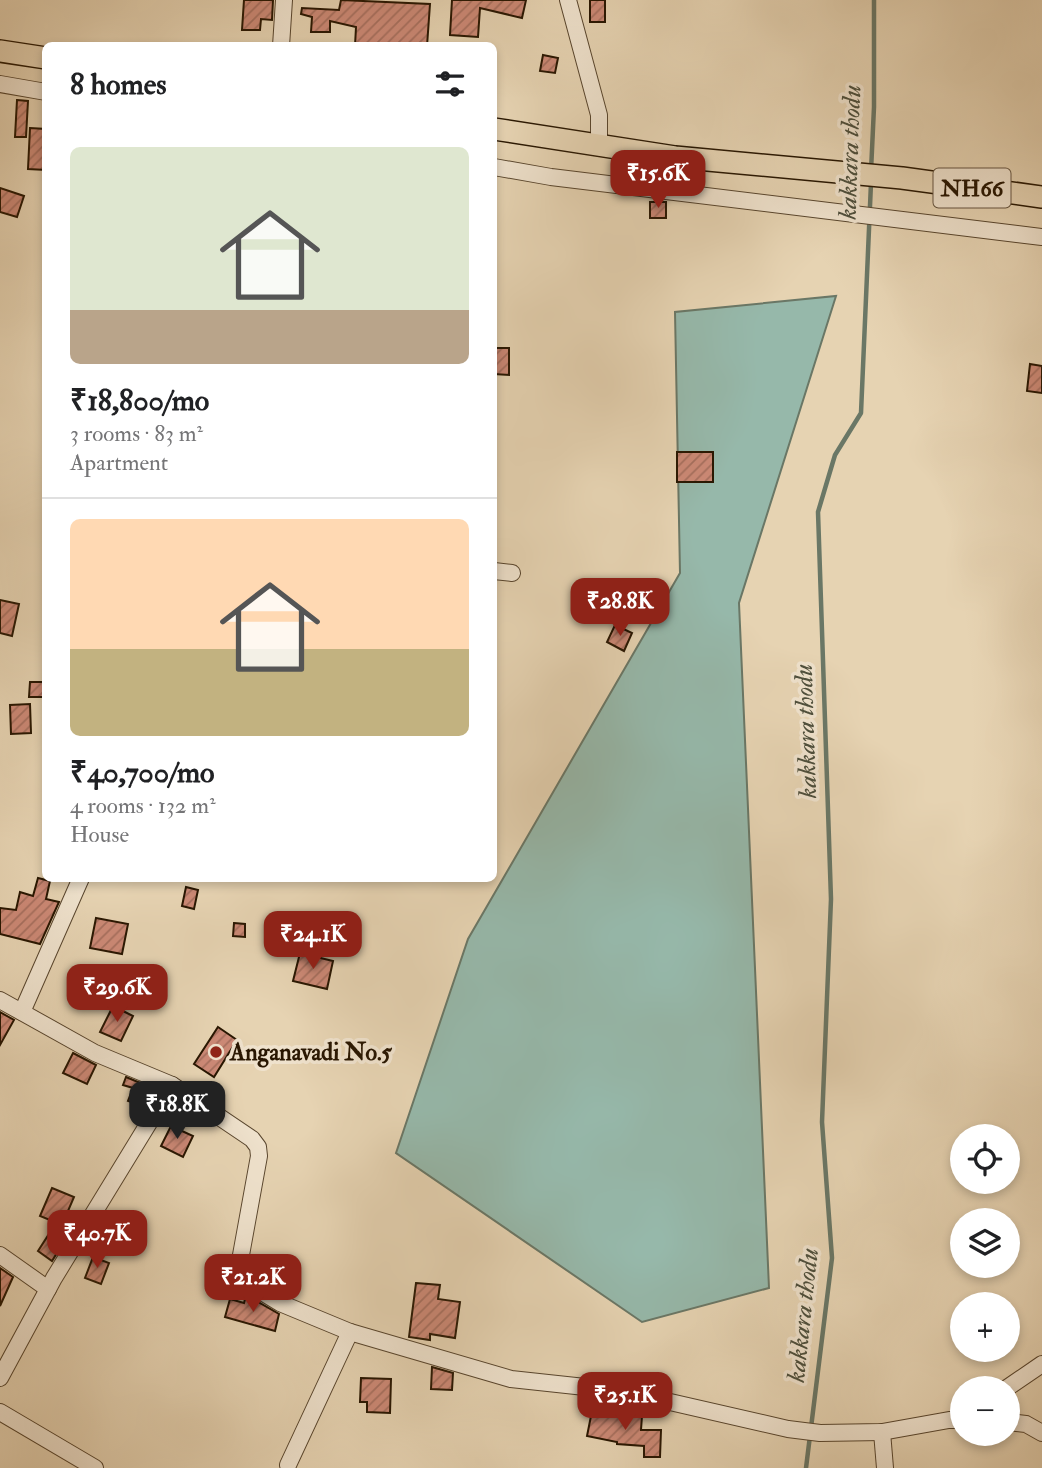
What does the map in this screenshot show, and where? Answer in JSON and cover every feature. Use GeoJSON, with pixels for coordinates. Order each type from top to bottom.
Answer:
{"type":"FeatureCollection","features":[{"type":"Feature","properties":{"kind":"highway"},"geometry":{"type":"LineString","coordinates":[[0,51],[42,57]]}},
{"type":"Feature","properties":{"kind":"highway","name":"NH66"},"geometry":{"type":"LineString","coordinates":[[497,129],[675,157],[902,178],[1042,197]]}},
{"type":"Feature","properties":{"kind":"street"},"geometry":{"type":"LineString","coordinates":[[281,42],[284,0]]}},
{"type":"Feature","properties":{"kind":"street"},"geometry":{"type":"LineString","coordinates":[[568,0],[599,115],[598,145]]}},
{"type":"Feature","properties":{"kind":"street"},"geometry":{"type":"LineString","coordinates":[[0,84],[42,91]]}},
{"type":"Feature","properties":{"kind":"street"},"geometry":{"type":"LineString","coordinates":[[497,168],[551,177],[1042,237]]}},
{"type":"Feature","properties":{"kind":"street"},"geometry":{"type":"LineString","coordinates":[[497,571],[512,573]]}},
{"type":"Feature","properties":{"kind":"street"},"geometry":{"type":"LineString","coordinates":[[22,1012],[79,882]]}},
{"type":"Feature","properties":{"kind":"street"},"geometry":{"type":"LineString","coordinates":[[0,1000],[95,1053],[172,1085],[253,1139],[259,1156],[239,1266],[247,1283],[280,1303],[350,1332],[511,1379],[622,1391],[788,1429],[820,1433],[882,1432],[950,1420]]}},
{"type":"Feature","properties":{"kind":"street"},"geometry":{"type":"LineString","coordinates":[[0,1378],[48,1289],[172,1085]]}},
{"type":"Feature","properties":{"kind":"street"},"geometry":{"type":"LineString","coordinates":[[0,1255],[48,1289]]}},
{"type":"Feature","properties":{"kind":"street"},"geometry":{"type":"LineString","coordinates":[[288,1465],[350,1332]]}},
{"type":"Feature","properties":{"kind":"street"},"geometry":{"type":"LineString","coordinates":[[1020,1379],[1042,1364]]}},
{"type":"Feature","properties":{"kind":"street"},"geometry":{"type":"LineString","coordinates":[[0,1412],[95,1468]]}},
{"type":"Feature","properties":{"kind":"street"},"geometry":{"type":"LineString","coordinates":[[1020,1423],[1026,1423],[1042,1433]]}},
{"type":"Feature","properties":{"kind":"street"},"geometry":{"type":"LineString","coordinates":[[882,1432],[885,1468]]}},
{"type":"Feature","properties":{"kind":"shaded area"},"geometry":{"type":"Polygon","coordinates":[[[836,296],[739,603],[769,1288],[642,1322],[396,1153],[468,939],[680,573],[675,312],[836,296]]]}},
{"type":"Feature","properties":{"kind":"building"},"geometry":{"type":"Polygon","coordinates":[[[244,0],[273,0],[272,20],[261,19],[260,30],[242,30],[244,0]]]}},
{"type":"Feature","properties":{"kind":"building"},"geometry":{"type":"Polygon","coordinates":[[[341,0],[430,4],[427,42],[355,42],[356,27],[330,21],[330,32],[311,32],[312,17],[301,14],[302,8],[339,10],[341,0]]]}},
{"type":"Feature","properties":{"kind":"building"},"geometry":{"type":"Polygon","coordinates":[[[452,0],[526,0],[522,18],[480,8],[478,37],[450,35],[452,0]]]}},
{"type":"Feature","properties":{"kind":"building"},"geometry":{"type":"Polygon","coordinates":[[[590,0],[605,0],[605,22],[590,22],[590,0]]]}},
{"type":"Feature","properties":{"kind":"building"},"geometry":{"type":"Polygon","coordinates":[[[543,55],[558,58],[555,73],[540,71],[543,55]]]}},
{"type":"Feature","properties":{"kind":"building"},"geometry":{"type":"Polygon","coordinates":[[[17,100],[28,101],[26,137],[15,137],[17,100]]]}},
{"type":"Feature","properties":{"kind":"building"},"geometry":{"type":"Polygon","coordinates":[[[30,128],[42,129],[42,170],[28,169],[30,128]]]}},
{"type":"Feature","properties":{"kind":"building"},"geometry":{"type":"Polygon","coordinates":[[[0,188],[24,196],[17,217],[0,212],[0,188]]]}},
{"type":"Feature","properties":{"kind":"building"},"geometry":{"type":"Polygon","coordinates":[[[650,202],[666,202],[666,218],[650,218],[650,202]]]}},
{"type":"Feature","properties":{"kind":"building"},"geometry":{"type":"Polygon","coordinates":[[[497,348],[509,348],[509,375],[497,374],[497,348]]]}},
{"type":"Feature","properties":{"kind":"building"},"geometry":{"type":"Polygon","coordinates":[[[1030,364],[1042,366],[1042,393],[1027,391],[1030,364]]]}},
{"type":"Feature","properties":{"kind":"building"},"geometry":{"type":"Polygon","coordinates":[[[677,452],[713,452],[713,482],[677,482],[677,452]]]}},
{"type":"Feature","properties":{"kind":"building"},"geometry":{"type":"Polygon","coordinates":[[[0,600],[19,604],[12,636],[0,633],[0,600]]]}},
{"type":"Feature","properties":{"kind":"building"},"geometry":{"type":"Polygon","coordinates":[[[615,625],[632,633],[624,651],[607,642],[615,625]]]}},
{"type":"Feature","properties":{"kind":"building"},"geometry":{"type":"Polygon","coordinates":[[[30,682],[42,682],[42,697],[29,697],[30,682]]]}},
{"type":"Feature","properties":{"kind":"building"},"geometry":{"type":"Polygon","coordinates":[[[30,704],[31,733],[11,734],[10,705],[30,704]]]}},
{"type":"Feature","properties":{"kind":"building"},"geometry":{"type":"Polygon","coordinates":[[[38,878],[42,879],[42,882],[50,882],[46,899],[59,902],[40,944],[0,934],[0,908],[16,910],[20,892],[33,896],[38,878]]]}},
{"type":"Feature","properties":{"kind":"building"},"geometry":{"type":"Polygon","coordinates":[[[186,887],[198,890],[194,909],[182,906],[186,887]]]}},
{"type":"Feature","properties":{"kind":"building"},"geometry":{"type":"Polygon","coordinates":[[[96,918],[128,924],[122,954],[90,948],[96,918]]]}},
{"type":"Feature","properties":{"kind":"building"},"geometry":{"type":"Polygon","coordinates":[[[234,923],[245,924],[245,937],[233,936],[234,923]]]}},
{"type":"Feature","properties":{"kind":"building"},"geometry":{"type":"Polygon","coordinates":[[[300,953],[333,961],[327,989],[293,981],[300,953]]]}},
{"type":"Feature","properties":{"kind":"building"},"geometry":{"type":"Polygon","coordinates":[[[113,1006],[133,1016],[121,1041],[100,1032],[113,1006]]]}},
{"type":"Feature","properties":{"kind":"building"},"geometry":{"type":"Polygon","coordinates":[[[0,1012],[14,1020],[0,1045],[0,1012]]]}},
{"type":"Feature","properties":{"kind":"building","name":"Anganavadi No.5"},"geometry":{"type":"Polygon","coordinates":[[[218,1027],[237,1040],[214,1077],[194,1064],[218,1027]]]}},
{"type":"Feature","properties":{"kind":"building"},"geometry":{"type":"Polygon","coordinates":[[[73,1053],[96,1065],[87,1084],[63,1073],[73,1053]]]}},
{"type":"Feature","properties":{"kind":"building"},"geometry":{"type":"Polygon","coordinates":[[[126,1077],[157,1090],[146,1107],[128,1101],[133,1088],[123,1085],[126,1077]]]}},
{"type":"Feature","properties":{"kind":"building"},"geometry":{"type":"Polygon","coordinates":[[[171,1126],[193,1136],[183,1157],[161,1146],[171,1126]]]}},
{"type":"Feature","properties":{"kind":"building"},"geometry":{"type":"Polygon","coordinates":[[[52,1188],[74,1197],[62,1225],[40,1216],[52,1188]]]}},
{"type":"Feature","properties":{"kind":"building"},"geometry":{"type":"Polygon","coordinates":[[[49,1234],[63,1243],[52,1261],[38,1251],[49,1234]]]}},
{"type":"Feature","properties":{"kind":"building"},"geometry":{"type":"Polygon","coordinates":[[[93,1257],[109,1263],[101,1284],[85,1278],[93,1257]]]}},
{"type":"Feature","properties":{"kind":"building"},"geometry":{"type":"Polygon","coordinates":[[[0,1268],[13,1277],[0,1306],[0,1268]]]}},
{"type":"Feature","properties":{"kind":"building"},"geometry":{"type":"Polygon","coordinates":[[[416,1283],[440,1285],[438,1299],[460,1302],[455,1338],[430,1334],[430,1340],[409,1337],[416,1283]]]}},
{"type":"Feature","properties":{"kind":"building"},"geometry":{"type":"Polygon","coordinates":[[[246,1295],[279,1314],[275,1331],[225,1317],[230,1299],[244,1303],[246,1295]]]}},
{"type":"Feature","properties":{"kind":"building"},"geometry":{"type":"Polygon","coordinates":[[[432,1367],[453,1373],[452,1390],[431,1389],[432,1367]]]}},
{"type":"Feature","properties":{"kind":"building"},"geometry":{"type":"Polygon","coordinates":[[[361,1378],[391,1379],[390,1413],[367,1412],[367,1402],[360,1402],[361,1378]]]}},
{"type":"Feature","properties":{"kind":"building"},"geometry":{"type":"Polygon","coordinates":[[[592,1411],[642,1416],[641,1430],[661,1430],[660,1457],[644,1457],[644,1446],[617,1444],[587,1436],[592,1411]]]}},
{"type":"Feature","properties":{"kind":"waterway","name":"kakkara thodu"},"geometry":{"type":"LineString","coordinates":[[871,171],[874,0]]}},
{"type":"Feature","properties":{"kind":"waterway","name":"kakkara thodu"},"geometry":{"type":"LineString","coordinates":[[806,1468],[832,1258],[822,1122],[831,899],[818,512],[835,455],[861,413],[871,183]]}},
{"type":"Feature","properties":{"kind":"place","name":"Anganavadi No.5"},"geometry":{"type":"Point","coordinates":[216,1052]}}]}
